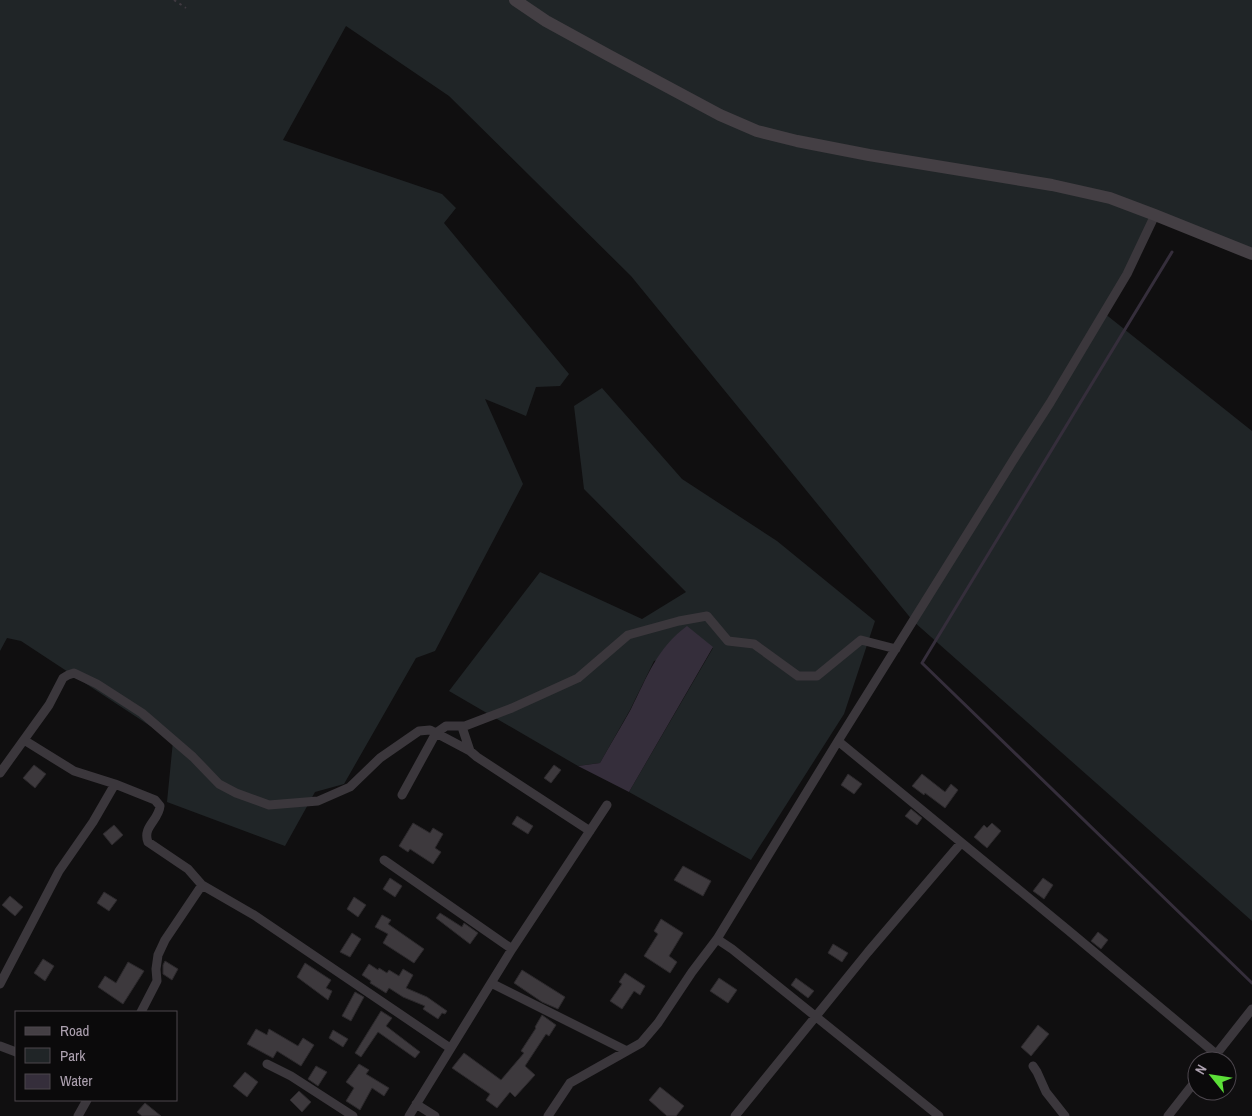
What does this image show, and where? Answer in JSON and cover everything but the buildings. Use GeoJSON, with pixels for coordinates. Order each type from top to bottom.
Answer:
{"type":"FeatureCollection","features":[{"type":"Feature","properties":{"kind":"main road"},"geometry":{"type":"LineString","coordinates":[[515,0],[546,21],[608,55],[720,115],[757,132],[797,142],[1052,185],[1110,198],[1252,254]]}},
{"type":"Feature","properties":{"kind":"street"},"geometry":{"type":"LineString","coordinates":[[548,1116],[570,1083],[642,1043],[717,939],[838,741],[1065,379],[1127,274],[1155,215]]}},
{"type":"Feature","properties":{"kind":"street"},"geometry":{"type":"LineString","coordinates":[[402,795],[436,733],[446,726],[462,726],[512,708],[578,678],[628,635],[679,621],[707,616],[728,642],[754,644],[798,676],[816,676],[861,640],[896,649]]}},
{"type":"Feature","properties":{"kind":"street"},"geometry":{"type":"LineString","coordinates":[[0,773],[50,705],[63,678],[68,674],[74,673],[142,713],[193,757],[219,784],[236,794],[269,805],[318,801],[350,787],[380,758],[419,731],[430,730],[470,751],[590,832]]}},
{"type":"Feature","properties":{"kind":"street"},"geometry":{"type":"LineString","coordinates":[[462,726],[470,751]]}},
{"type":"Feature","properties":{"kind":"street"},"geometry":{"type":"LineString","coordinates":[[24,740],[74,771],[115,784],[155,800],[160,806],[160,811],[148,829],[146,836],[148,842],[188,869],[202,884],[217,895],[254,915],[450,1048]]}},
{"type":"Feature","properties":{"kind":"street"},"geometry":{"type":"LineString","coordinates":[[838,741],[1207,1051]]}},
{"type":"Feature","properties":{"kind":"street"},"geometry":{"type":"LineString","coordinates":[[0,984],[60,871],[93,822],[115,784]]}},
{"type":"Feature","properties":{"kind":"street"},"geometry":{"type":"LineString","coordinates":[[409,1116],[512,949],[607,805]]}},
{"type":"Feature","properties":{"kind":"street"},"geometry":{"type":"LineString","coordinates":[[735,1116],[868,952],[961,843]]}},
{"type":"Feature","properties":{"kind":"street"},"geometry":{"type":"LineString","coordinates":[[384,860],[512,949]]}},
{"type":"Feature","properties":{"kind":"street"},"geometry":{"type":"LineString","coordinates":[[141,1011],[157,981],[158,955],[165,940],[202,884]]}},
{"type":"Feature","properties":{"kind":"street"},"geometry":{"type":"LineString","coordinates":[[717,939],[732,949],[939,1116]]}},
{"type":"Feature","properties":{"kind":"street"},"geometry":{"type":"LineString","coordinates":[[491,983],[627,1051]]}},
{"type":"Feature","properties":{"kind":"street"},"geometry":{"type":"LineString","coordinates":[[1219,1051],[1252,1009]]}},
{"type":"Feature","properties":{"kind":"street"},"geometry":{"type":"LineString","coordinates":[[0,1046],[15,1052]]}},
{"type":"Feature","properties":{"kind":"street"},"geometry":{"type":"LineString","coordinates":[[267,1064],[291,1076],[353,1116]]}},
{"type":"Feature","properties":{"kind":"street"},"geometry":{"type":"LineString","coordinates":[[1033,1066],[1046,1092],[1066,1116]]}},
{"type":"Feature","properties":{"kind":"street"},"geometry":{"type":"LineString","coordinates":[[1168,1116],[1187,1092]]}},
{"type":"Feature","properties":{"kind":"street"},"geometry":{"type":"LineString","coordinates":[[78,1116],[86,1101]]}},
{"type":"Feature","properties":{"kind":"street"},"geometry":{"type":"LineString","coordinates":[[416,1104],[435,1116]]}},
{"type":"Feature","properties":{"kind":"path"},"geometry":{"type":"LineString","coordinates":[[174,0],[186,8]]}},
{"type":"Feature","properties":{"kind":"green space"},"geometry":{"type":"Polygon","coordinates":[[[0,0],[1252,0],[1252,254],[1155,215],[1104,313],[1252,431],[1252,921],[913,621],[631,276],[449,96],[346,26],[283,140],[442,194],[456,208],[444,223],[569,374],[560,386],[536,387],[526,416],[485,399],[523,484],[435,651],[416,658],[344,784],[315,792],[285,846],[167,802],[173,741],[21,641],[7,638],[0,651],[0,0]]]}},
{"type":"Feature","properties":{"kind":"green space"},"geometry":{"type":"Polygon","coordinates":[[[602,388],[682,479],[777,541],[875,621],[844,714],[751,860],[629,792],[713,648],[654,661],[630,710],[600,763],[578,766],[449,691],[540,572],[642,619],[686,592],[584,489],[574,406],[602,388]]]}},
{"type":"Feature","properties":{"kind":"water"},"geometry":{"type":"Polygon","coordinates":[[[687,626],[713,647],[629,792],[578,766],[600,763],[660,653],[687,626]]]}},
{"type":"Feature","properties":{"kind":"waterway"},"geometry":{"type":"LineString","coordinates":[[1172,252],[922,663],[1252,983]]}}]}
